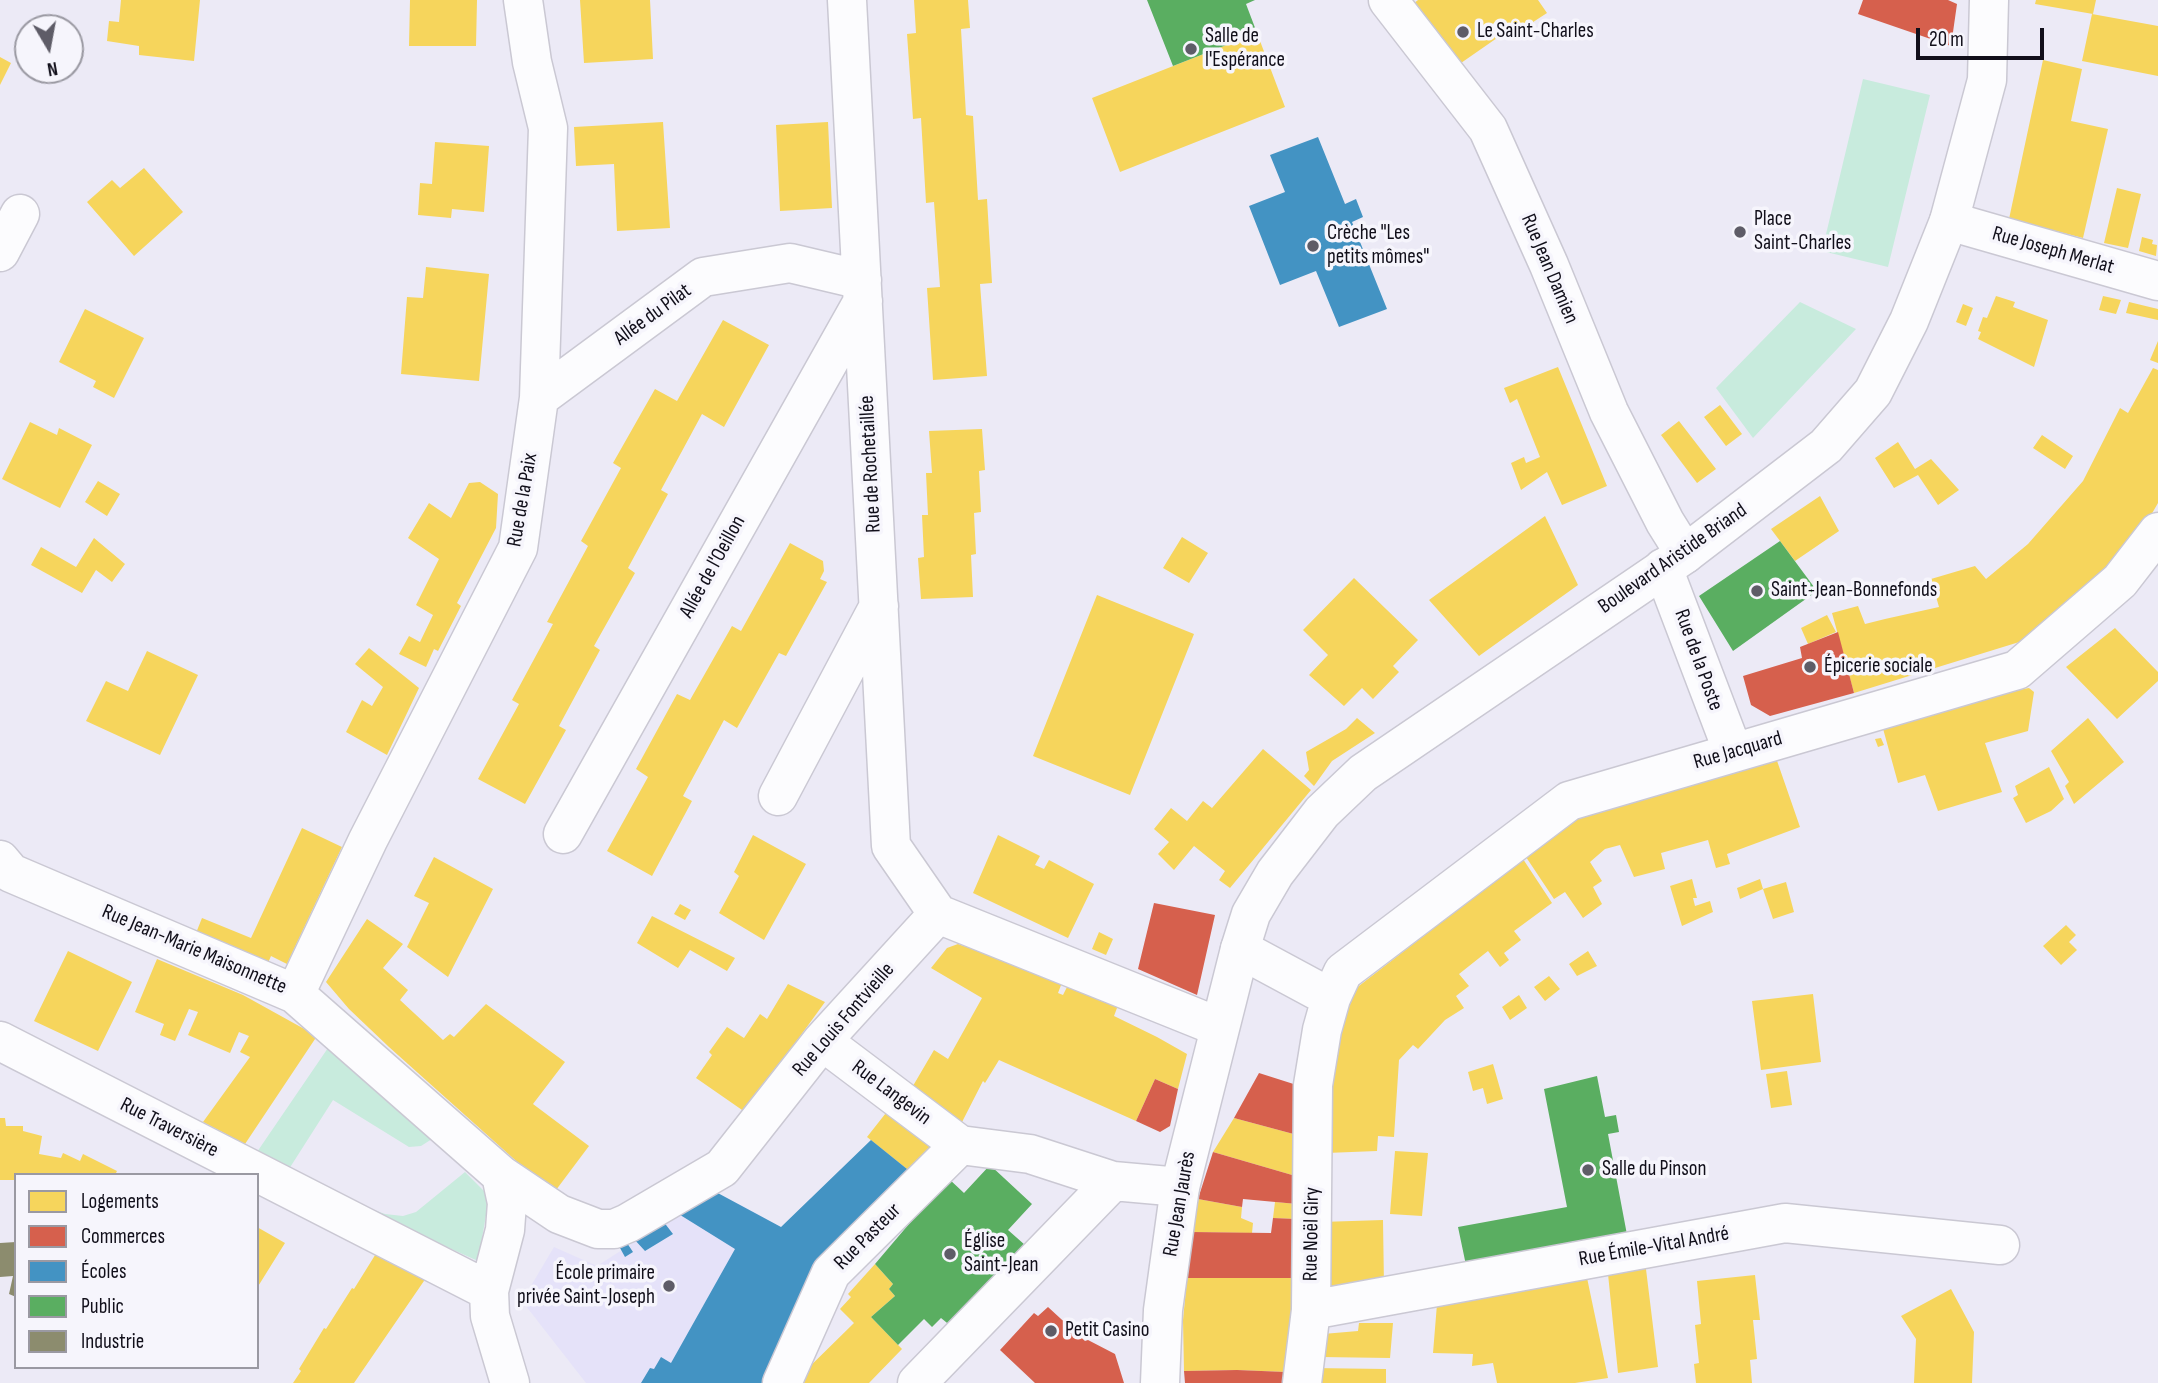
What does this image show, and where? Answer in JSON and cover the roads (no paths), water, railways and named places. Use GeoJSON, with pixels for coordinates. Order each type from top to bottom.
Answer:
{"type":"FeatureCollection","features":[{"type":"Feature","properties":{"kind":"street","name":"Rue de la Paix"},"geometry":{"type":"LineString","coordinates":[[295,994],[368,840],[517,548],[540,398],[548,128],[532,62],[523,0]]}},
{"type":"Feature","properties":{"kind":"street","name":"Rue de Rochetaillée"},"geometry":{"type":"LineString","coordinates":[[848,0],[891,846],[938,914]]}},
{"type":"Feature","properties":{"kind":"street","name":"Rue Jean Damien"},"geometry":{"type":"LineString","coordinates":[[1388,0],[1488,129],[1549,265],[1609,412],[1665,522],[1674,561]]}},
{"type":"Feature","properties":{"kind":"street","name":"Boulevard Aristide Briand"},"geometry":{"type":"LineString","coordinates":[[1219,1027],[1251,914],[1275,873],[1322,812],[1363,773],[1674,561],[1826,446],[1872,392],[1909,321],[1949,221],[1987,80],[1989,0]]}},
{"type":"Feature","properties":{"kind":"street"},"geometry":{"type":"LineString","coordinates":[[0,253],[20,214]]}},
{"type":"Feature","properties":{"kind":"street","name":"Rue Joseph Merlat"},"geometry":{"type":"LineString","coordinates":[[1949,221],[2158,281]]}},
{"type":"Feature","properties":{"kind":"street","name":"Allée du Pilat"},"geometry":{"type":"LineString","coordinates":[[540,398],[703,277],[790,263],[862,290]]}},
{"type":"Feature","properties":{"kind":"street","name":"Allée de l'Oeillon"},"geometry":{"type":"LineString","coordinates":[[563,834],[862,290]]}},
{"type":"Feature","properties":{"kind":"street","name":"Rue Jacquard"},"geometry":{"type":"LineString","coordinates":[[1313,1085],[1322,1030],[1331,998],[1343,972],[1569,801],[2017,670],[2120,581],[2158,532]]}},
{"type":"Feature","properties":{"kind":"street","name":"Rue de la Poste"},"geometry":{"type":"LineString","coordinates":[[1674,561],[1733,752]]}},
{"type":"Feature","properties":{"kind":"street"},"geometry":{"type":"LineString","coordinates":[[778,796],[879,606]]}},
{"type":"Feature","properties":{"kind":"street","name":"Rue Jean-Marie Maisonnette"},"geometry":{"type":"LineString","coordinates":[[4,871],[295,994],[501,1175]]}},
{"type":"Feature","properties":{"kind":"street"},"geometry":{"type":"LineString","coordinates":[[938,914],[1219,1027]]}},
{"type":"Feature","properties":{"kind":"street","name":"Rue Louis Fontvieille"},"geometry":{"type":"LineString","coordinates":[[501,1175],[559,1214],[598,1229],[614,1228],[628,1223],[722,1168],[822,1041],[938,914]]}},
{"type":"Feature","properties":{"kind":"street"},"geometry":{"type":"LineString","coordinates":[[1240,949],[1331,998]]}},
{"type":"Feature","properties":{"kind":"street","name":"Rue Jean Jaurès"},"geometry":{"type":"LineString","coordinates":[[1160,1383],[1163,1310],[1180,1187],[1219,1027]]}},
{"type":"Feature","properties":{"kind":"street","name":"Rue Traversière"},"geometry":{"type":"LineString","coordinates":[[0,1041],[258,1173]]}},
{"type":"Feature","properties":{"kind":"street","name":"Rue Langevin"},"geometry":{"type":"LineString","coordinates":[[822,1041],[960,1145]]}},
{"type":"Feature","properties":{"kind":"street","name":"Rue Noël Giry"},"geometry":{"type":"LineString","coordinates":[[1302,1383],[1311,1310],[1313,1085]]}},
{"type":"Feature","properties":{"kind":"street"},"geometry":{"type":"LineString","coordinates":[[960,1145],[1030,1154],[1113,1181],[1180,1187]]}},
{"type":"Feature","properties":{"kind":"street","name":"Rue Pasteur"},"geometry":{"type":"LineString","coordinates":[[782,1383],[831,1273],[960,1145]]}},
{"type":"Feature","properties":{"kind":"street","name":"Rue Traversière"},"geometry":{"type":"LineString","coordinates":[[259,1173],[489,1291]]}},
{"type":"Feature","properties":{"kind":"street"},"geometry":{"type":"LineString","coordinates":[[501,1175],[507,1203],[505,1230],[489,1291],[490,1316],[510,1383]]}},
{"type":"Feature","properties":{"kind":"street"},"geometry":{"type":"LineString","coordinates":[[917,1383],[1113,1181]]}},
{"type":"Feature","properties":{"kind":"street","name":"Rue Émile-Vital André"},"geometry":{"type":"LineString","coordinates":[[1311,1310],[1785,1223],[2000,1245]]}},
{"type":"Feature","properties":{"kind":"place","name":"Le Saint-Charles"},"geometry":{"type":"Point","coordinates":[1463,32]}},
{"type":"Feature","properties":{"kind":"place","name":"Salle de l'Espérance"},"geometry":{"type":"Point","coordinates":[1191,49]}},
{"type":"Feature","properties":{"kind":"place","name":"Place Saint-Charles"},"geometry":{"type":"Point","coordinates":[1740,232]}},
{"type":"Feature","properties":{"kind":"place","name":"Crèche \"Les petits mômes\""},"geometry":{"type":"Point","coordinates":[1313,246]}},
{"type":"Feature","properties":{"kind":"place","name":"Saint-Jean-Bonnefonds"},"geometry":{"type":"Point","coordinates":[1757,591]}},
{"type":"Feature","properties":{"kind":"place","name":"Épicerie sociale"},"geometry":{"type":"Point","coordinates":[1810,667]}},
{"type":"Feature","properties":{"kind":"place","name":"Salle du Pinson"},"geometry":{"type":"Point","coordinates":[1588,1170]}},
{"type":"Feature","properties":{"kind":"place","name":"Église Saint-Jean"},"geometry":{"type":"Point","coordinates":[950,1254]}},
{"type":"Feature","properties":{"kind":"place","name":"École primaire privée Saint-Joseph"},"geometry":{"type":"Point","coordinates":[669,1286]}},
{"type":"Feature","properties":{"kind":"place","name":"Petit Casino"},"geometry":{"type":"Point","coordinates":[1051,1331]}}]}
